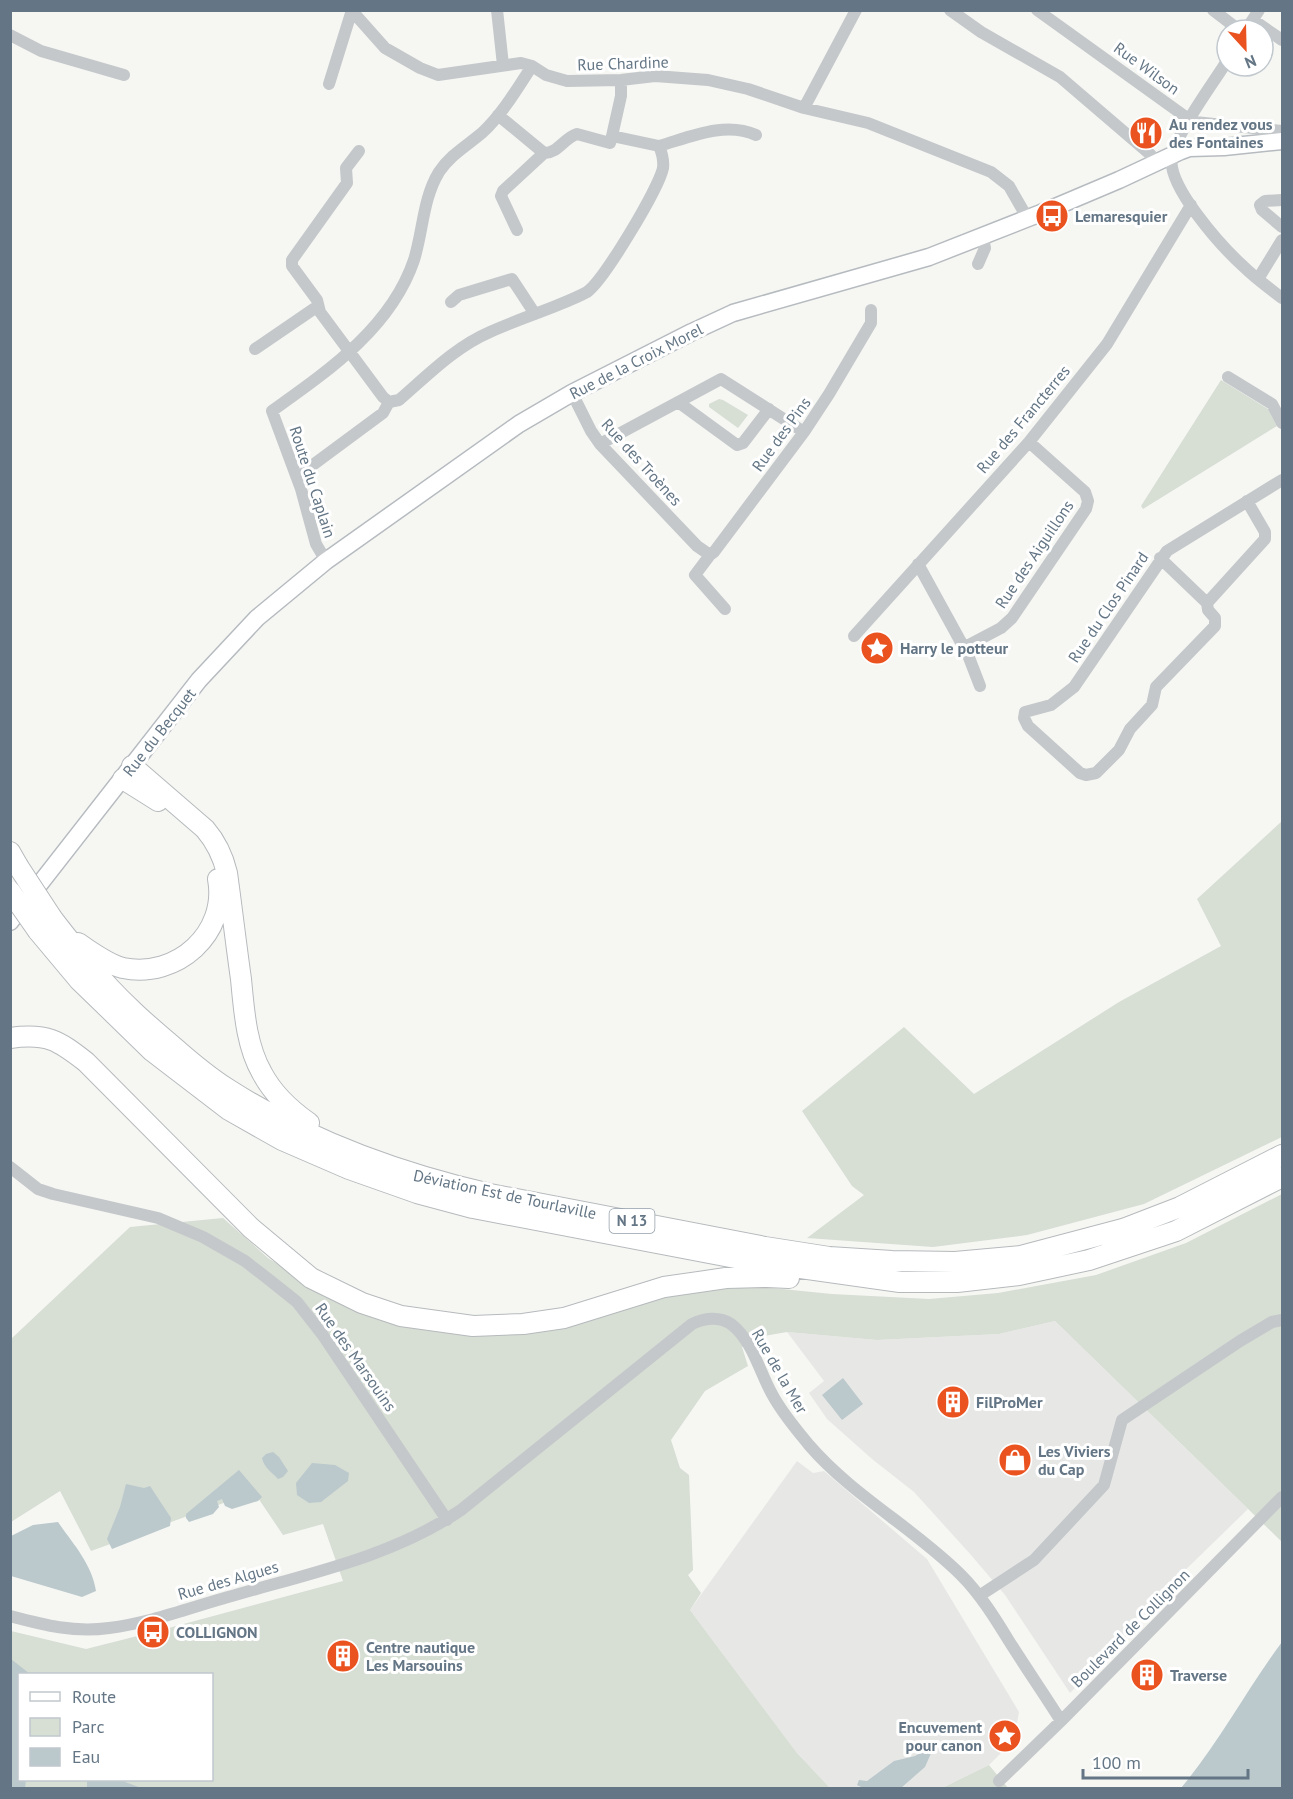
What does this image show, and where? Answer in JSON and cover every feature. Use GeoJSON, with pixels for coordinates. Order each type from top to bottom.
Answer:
{"type":"FeatureCollection","features":[{"type":"Feature","properties":{"kind":"highway"},"geometry":{"type":"LineString","coordinates":[[65,934],[107,961],[123,968],[156,968],[172,963],[192,952],[207,936],[215,916],[220,889],[211,852],[191,827],[127,772]]}},
{"type":"Feature","properties":{"kind":"highway"},"geometry":{"type":"LineString","coordinates":[[127,772],[205,829],[215,842],[223,856],[227,873],[246,1022],[252,1048],[262,1073],[272,1089],[290,1109],[350,1152]]}},
{"type":"Feature","properties":{"kind":"highway","name":"Déviation Est de Tourlaville"},"geometry":{"type":"LineString","coordinates":[[14,859],[45,924],[79,981],[152,1052],[230,1110],[282,1140],[349,1169],[417,1193],[473,1208],[751,1261],[900,1282],[957,1282],[1019,1275],[1089,1260],[1176,1231],[1282,1177]]}},
{"type":"Feature","properties":{"kind":"highway","name":"Déviation Est de Tourlaville"},"geometry":{"type":"LineString","coordinates":[[10,891],[45,924],[65,934],[84,959],[128,1007],[228,1089],[316,1137],[350,1152],[404,1172],[458,1187],[765,1247],[829,1257],[955,1262],[1021,1256],[1123,1229],[1180,1207],[1282,1155]]}},
{"type":"Feature","properties":{"kind":"highway"},"geometry":{"type":"LineString","coordinates":[[10,1038],[33,1035],[44,1037],[69,1048],[86,1062],[251,1228],[310,1278],[362,1303],[401,1316],[473,1326],[501,1326],[564,1318],[664,1287],[726,1278],[767,1276],[859,1284],[900,1282]]}},
{"type":"Feature","properties":{"kind":"main road","name":"Rue de la Croix Morel"},"geometry":{"type":"LineString","coordinates":[[326,561],[519,424],[572,393],[733,313],[929,257],[1028,219],[1189,148],[1282,141]]}},
{"type":"Feature","properties":{"kind":"main road","name":"Rue du Becquet"},"geometry":{"type":"LineString","coordinates":[[10,922],[199,680],[257,618],[326,561]]}},
{"type":"Feature","properties":{"kind":"street"},"geometry":{"type":"LineString","coordinates":[[496,10],[503,65]]}},
{"type":"Feature","properties":{"kind":"street"},"geometry":{"type":"LineString","coordinates":[[804,108],[856,10]]}},
{"type":"Feature","properties":{"kind":"street"},"geometry":{"type":"LineString","coordinates":[[950,10],[981,32],[1060,77],[1150,155],[1154,164]]}},
{"type":"Feature","properties":{"kind":"street","name":"Rue Wilson"},"geometry":{"type":"LineString","coordinates":[[1037,10],[1190,120],[1282,131]]}},
{"type":"Feature","properties":{"kind":"street"},"geometry":{"type":"LineString","coordinates":[[329,84],[353,11]]}},
{"type":"Feature","properties":{"kind":"street","name":"Rue Chardine"},"geometry":{"type":"LineString","coordinates":[[353,11],[385,48],[420,68],[438,75],[521,63],[532,66],[546,75],[567,81],[621,80],[655,76],[708,80],[748,89],[804,108],[868,123],[991,172],[1009,186],[1028,219]]}},
{"type":"Feature","properties":{"kind":"street"},"geometry":{"type":"LineString","coordinates":[[10,35],[41,51],[124,75]]}},
{"type":"Feature","properties":{"kind":"street"},"geometry":{"type":"LineString","coordinates":[[349,352],[370,332],[384,314],[407,275],[414,260],[427,202],[438,175],[449,160],[498,115],[532,66]]}},
{"type":"Feature","properties":{"kind":"street"},"geometry":{"type":"LineString","coordinates":[[1216,78],[1178,140],[1172,155],[1174,178],[1191,205],[1232,255],[1282,298]]}},
{"type":"Feature","properties":{"kind":"street"},"geometry":{"type":"LineString","coordinates":[[498,115],[544,153],[553,152],[572,135],[577,134],[610,143],[621,96],[621,80]]}},
{"type":"Feature","properties":{"kind":"street"},"geometry":{"type":"LineString","coordinates":[[612,136],[659,146],[723,129],[745,130],[756,135]]}},
{"type":"Feature","properties":{"kind":"street"},"geometry":{"type":"LineString","coordinates":[[388,402],[399,400],[461,348],[491,331],[587,292],[607,270],[661,174],[663,157],[659,146]]}},
{"type":"Feature","properties":{"kind":"street"},"geometry":{"type":"LineString","coordinates":[[359,151],[346,168],[347,183],[292,260],[292,266],[317,300],[320,312],[388,402]]}},
{"type":"Feature","properties":{"kind":"street"},"geometry":{"type":"LineString","coordinates":[[517,230],[501,196],[503,191],[544,153]]}},
{"type":"Feature","properties":{"kind":"street"},"geometry":{"type":"LineString","coordinates":[[1282,200],[1265,201],[1260,205],[1262,210],[1282,227]]}},
{"type":"Feature","properties":{"kind":"street","name":"Rue des Francterres"},"geometry":{"type":"LineString","coordinates":[[854,636],[1029,442],[1107,344],[1191,205]]}},
{"type":"Feature","properties":{"kind":"street"},"geometry":{"type":"LineString","coordinates":[[978,264],[986,248],[983,237]]}},
{"type":"Feature","properties":{"kind":"street"},"geometry":{"type":"LineString","coordinates":[[1258,279],[1282,240]]}},
{"type":"Feature","properties":{"kind":"street"},"geometry":{"type":"LineString","coordinates":[[451,302],[459,295],[512,279],[535,314]]}},
{"type":"Feature","properties":{"kind":"street"},"geometry":{"type":"LineString","coordinates":[[255,349],[318,306]]}},
{"type":"Feature","properties":{"kind":"street","name":"Rue des Pins"},"geometry":{"type":"LineString","coordinates":[[725,609],[695,575],[804,432],[830,394],[871,323],[871,310]]}},
{"type":"Feature","properties":{"kind":"street","name":"Route du Caplain"},"geometry":{"type":"LineString","coordinates":[[326,561],[315,544],[301,489],[272,411],[349,352]]}},
{"type":"Feature","properties":{"kind":"street"},"geometry":{"type":"LineString","coordinates":[[1228,377],[1272,404],[1282,423]]}},
{"type":"Feature","properties":{"kind":"street"},"geometry":{"type":"LineString","coordinates":[[600,444],[721,380],[804,432]]}},
{"type":"Feature","properties":{"kind":"street","name":"Rue des Troènes"},"geometry":{"type":"LineString","coordinates":[[572,393],[591,432],[600,444],[697,546],[710,555]]}},
{"type":"Feature","properties":{"kind":"street"},"geometry":{"type":"LineString","coordinates":[[306,470],[376,419],[383,413],[388,402]]}},
{"type":"Feature","properties":{"kind":"street"},"geometry":{"type":"LineString","coordinates":[[678,402],[736,445],[743,443],[769,409]]}},
{"type":"Feature","properties":{"kind":"street","name":"Rue des Aiguillons"},"geometry":{"type":"LineString","coordinates":[[963,648],[1001,628],[1012,618],[1086,509],[1088,501],[1085,492],[1029,442]]}},
{"type":"Feature","properties":{"kind":"street","name":"Rue du Clos Pinard"},"geometry":{"type":"LineString","coordinates":[[1207,603],[1208,610],[1215,618],[1215,626],[1156,687],[1152,705],[1130,729],[1119,750],[1096,773],[1086,775],[1075,770],[1024,720],[1025,712],[1051,705],[1074,687],[1167,551],[1282,480]]}},
{"type":"Feature","properties":{"kind":"street"},"geometry":{"type":"LineString","coordinates":[[1161,558],[1207,603],[1265,538],[1265,532],[1246,501]]}},
{"type":"Feature","properties":{"kind":"street"},"geometry":{"type":"LineString","coordinates":[[918,564],[968,655],[980,686]]}},
{"type":"Feature","properties":{"kind":"street","name":"Rue des Marsouins"},"geometry":{"type":"LineString","coordinates":[[10,1167],[38,1189],[158,1218],[194,1234],[245,1261],[297,1302],[322,1334],[447,1520]]}},
{"type":"Feature","properties":{"kind":"street","name":"Rue de la Mer"},"geometry":{"type":"LineString","coordinates":[[447,1520],[692,1324],[706,1319],[718,1319],[730,1324],[742,1335],[772,1395],[787,1418],[817,1454],[963,1577],[979,1596],[1061,1721]]}},
{"type":"Feature","properties":{"kind":"street"},"geometry":{"type":"LineString","coordinates":[[979,1596],[1034,1560],[1104,1485],[1122,1420],[1240,1341],[1282,1320]]}},
{"type":"Feature","properties":{"kind":"street","name":"Boulevard de Collignon"},"geometry":{"type":"LineString","coordinates":[[999,1781],[1282,1497]]}},
{"type":"Feature","properties":{"kind":"street","name":"Rue des Algues"},"geometry":{"type":"LineString","coordinates":[[10,1616],[64,1629],[109,1628],[130,1624],[348,1563],[408,1540],[447,1520]]}},
{"type":"Feature","properties":{"kind":"shaded area"},"geometry":{"type":"Polygon","coordinates":[[[1055,1321],[1248,1509],[1134,1620],[1126,1637],[1070,1693],[1005,1595],[971,1555],[914,1492],[827,1419],[809,1393],[824,1381],[787,1332],[877,1340],[999,1334],[1055,1321]]]}},
{"type":"Feature","properties":{"kind":"shaded area"},"geometry":{"type":"Polygon","coordinates":[[[797,1461],[813,1473],[824,1471],[927,1559],[1019,1712],[1017,1723],[994,1740],[994,1745],[1001,1753],[989,1765],[942,1788],[830,1788],[797,1753],[690,1610],[797,1461]]]}},
{"type":"Feature","properties":{"kind":"green space"},"geometry":{"type":"Polygon","coordinates":[[[1221,380],[1268,409],[1277,426],[1143,509],[1141,506],[1221,380]]]}},
{"type":"Feature","properties":{"kind":"green space"},"geometry":{"type":"Polygon","coordinates":[[[719,399],[748,415],[738,428],[709,407],[709,404],[719,399]]]}},
{"type":"Feature","properties":{"kind":"green space"},"geometry":{"type":"Polygon","coordinates":[[[1282,821],[1282,1137],[1144,1204],[1027,1235],[933,1247],[807,1238],[864,1195],[852,1186],[802,1111],[904,1027],[974,1094],[1119,1002],[1221,946],[1197,899],[1282,821]]]}},
{"type":"Feature","properties":{"kind":"green space"},"geometry":{"type":"Polygon","coordinates":[[[1282,1194],[1282,1542],[1055,1321],[999,1334],[877,1340],[787,1332],[764,1336],[742,1347],[748,1366],[705,1391],[671,1440],[680,1468],[689,1475],[693,1570],[688,1575],[701,1593],[690,1610],[797,1753],[830,1788],[11,1788],[11,1631],[86,1649],[343,1581],[323,1524],[283,1535],[254,1492],[91,1551],[60,1491],[11,1522],[11,1339],[130,1227],[223,1218],[268,1258],[345,1306],[423,1330],[478,1335],[692,1290],[724,1286],[929,1299],[998,1293],[1096,1275],[1186,1243],[1282,1194]]]}},
{"type":"Feature","properties":{"kind":"green space"},"geometry":{"type":"Polygon","coordinates":[[[989,1765],[1008,1788],[942,1788],[989,1765]]]}},
{"type":"Feature","properties":{"kind":"water"},"geometry":{"type":"Polygon","coordinates":[[[843,1378],[863,1404],[842,1420],[822,1395],[843,1378]]]}},
{"type":"Feature","properties":{"kind":"water"},"geometry":{"type":"Polygon","coordinates":[[[273,1452],[288,1471],[278,1479],[266,1467],[262,1458],[273,1452]]]}},
{"type":"Feature","properties":{"kind":"water"},"geometry":{"type":"Polygon","coordinates":[[[312,1463],[335,1465],[349,1473],[348,1481],[321,1502],[309,1503],[297,1495],[296,1483],[312,1463]]]}},
{"type":"Feature","properties":{"kind":"water"},"geometry":{"type":"Polygon","coordinates":[[[239,1470],[262,1497],[258,1501],[232,1509],[225,1506],[222,1499],[217,1501],[219,1507],[213,1514],[189,1522],[186,1514],[239,1470]]]}},
{"type":"Feature","properties":{"kind":"water"},"geometry":{"type":"Polygon","coordinates":[[[126,1484],[144,1488],[150,1486],[171,1518],[170,1526],[112,1549],[107,1539],[120,1507],[126,1484]]]}},
{"type":"Feature","properties":{"kind":"water"},"geometry":{"type":"Polygon","coordinates":[[[58,1522],[86,1563],[96,1591],[82,1597],[11,1576],[11,1536],[33,1525],[58,1522]]]}},
{"type":"Feature","properties":{"kind":"water"},"geometry":{"type":"Polygon","coordinates":[[[1282,1642],[1282,1788],[1181,1788],[1208,1753],[1282,1642]]]}},
{"type":"Feature","properties":{"kind":"water"},"geometry":{"type":"Polygon","coordinates":[[[11,1659],[29,1673],[18,1673],[18,1781],[26,1781],[25,1788],[11,1788],[11,1659]]]}},
{"type":"Feature","properties":{"kind":"water"},"geometry":{"type":"Polygon","coordinates":[[[929,1748],[932,1751],[925,1767],[901,1788],[863,1788],[857,1785],[859,1780],[867,1781],[894,1761],[915,1756],[929,1748]]]}},
{"type":"Feature","properties":{"kind":"water"},"geometry":{"type":"Polygon","coordinates":[[[87,1781],[123,1781],[141,1788],[87,1788],[87,1781]]]}},
{"type":"Feature","properties":{"kind":"place","name":"Au rendez vous des Fontaines"},"geometry":{"type":"Point","coordinates":[1146,133]}},
{"type":"Feature","properties":{"kind":"place","name":"Lemaresquier"},"geometry":{"type":"Point","coordinates":[1052,216]}},
{"type":"Feature","properties":{"kind":"place","name":"Harry le potteur"},"geometry":{"type":"Point","coordinates":[877,648]}},
{"type":"Feature","properties":{"kind":"place","name":"FilProMer"},"geometry":{"type":"Point","coordinates":[953,1402]}},
{"type":"Feature","properties":{"kind":"place","name":"Les Viviers du Cap"},"geometry":{"type":"Point","coordinates":[1015,1460]}},
{"type":"Feature","properties":{"kind":"place","name":"COLLIGNON"},"geometry":{"type":"Point","coordinates":[153,1632]}},
{"type":"Feature","properties":{"kind":"place","name":"Centre nautique Les Marsouins"},"geometry":{"type":"Point","coordinates":[343,1656]}},
{"type":"Feature","properties":{"kind":"place","name":"Traverse"},"geometry":{"type":"Point","coordinates":[1147,1675]}},
{"type":"Feature","properties":{"kind":"place","name":"Encuvement pour canon"},"geometry":{"type":"Point","coordinates":[1005,1736]}}]}
